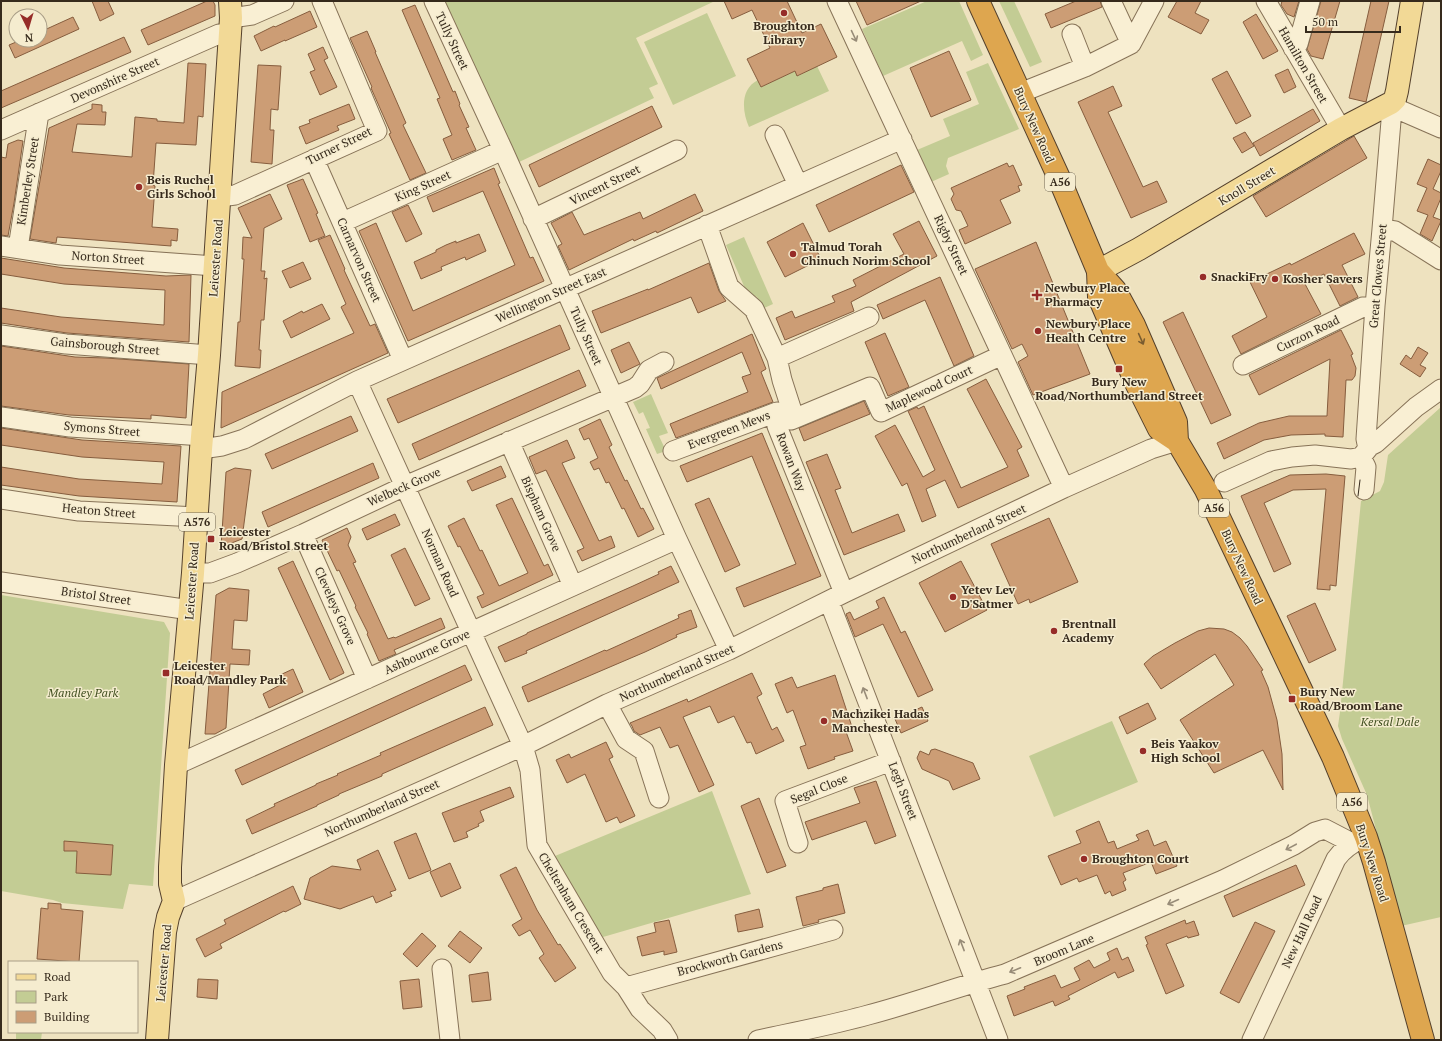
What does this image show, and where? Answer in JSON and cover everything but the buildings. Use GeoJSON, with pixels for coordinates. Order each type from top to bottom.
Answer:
{"type":"FeatureCollection","features":[{"type":"Feature","properties":{"kind":"highway","name":"Bury New Road"},"geometry":{"type":"LineString","coordinates":[[978,1],[1059,178],[1098,271]]}},
{"type":"Feature","properties":{"kind":"highway","name":"A56"},"geometry":{"type":"LineString","coordinates":[[1098,271],[1099,297],[1136,383],[1160,429],[1177,441]]}},
{"type":"Feature","properties":{"kind":"highway","name":"Bury New Road"},"geometry":{"type":"LineString","coordinates":[[1177,441],[1206,490],[1333,757],[1359,840],[1374,862],[1423,1040]]}},
{"type":"Feature","properties":{"kind":"main road","name":"Great Clowes Street"},"geometry":{"type":"LineString","coordinates":[[1390,105],[1397,91],[1412,1]]}},
{"type":"Feature","properties":{"kind":"main road","name":"Leicester Road"},"geometry":{"type":"LineString","coordinates":[[157,1040],[165,932],[174,900],[170,884],[170,867],[176,764],[193,573],[209,355],[230,18]]}},
{"type":"Feature","properties":{"kind":"main road","name":"Knoll Street"},"geometry":{"type":"LineString","coordinates":[[1098,271],[1152,241],[1341,129],[1390,105]]}},
{"type":"Feature","properties":{"kind":"street","name":"Devonshire Street"},"geometry":{"type":"LineString","coordinates":[[1,130],[219,34],[230,18],[252,16],[284,1]]}},
{"type":"Feature","properties":{"kind":"street","name":"Turner Street"},"geometry":{"type":"LineString","coordinates":[[220,197],[235,195],[376,130],[322,1]]}},
{"type":"Feature","properties":{"kind":"street","name":"Tully Street"},"geometry":{"type":"LineString","coordinates":[[434,1],[503,150],[677,539],[729,650]]}},
{"type":"Feature","properties":{"kind":"street","name":"Rigby Street"},"geometry":{"type":"LineString","coordinates":[[837,1],[1064,488]]}},
{"type":"Feature","properties":{"kind":"street"},"geometry":{"type":"LineString","coordinates":[[1111,1],[1131,44]]}},
{"type":"Feature","properties":{"kind":"street"},"geometry":{"type":"LineString","coordinates":[[1020,93],[1085,67],[1131,44],[1154,1]]}},
{"type":"Feature","properties":{"kind":"street","name":"Hamilton Street"},"geometry":{"type":"LineString","coordinates":[[1266,1],[1341,129]]}},
{"type":"Feature","properties":{"kind":"street"},"geometry":{"type":"LineString","coordinates":[[1293,48],[1298,44],[1310,1]]}},
{"type":"Feature","properties":{"kind":"street"},"geometry":{"type":"LineString","coordinates":[[1072,34],[1085,67]]}},
{"type":"Feature","properties":{"kind":"street"},"geometry":{"type":"LineString","coordinates":[[1390,105],[1441,128]]}},
{"type":"Feature","properties":{"kind":"street","name":"Great Clowes Street"},"geometry":{"type":"LineString","coordinates":[[1364,490],[1375,306],[1391,122],[1390,105]]}},
{"type":"Feature","properties":{"kind":"street","name":"Kimberley Street"},"geometry":{"type":"LineString","coordinates":[[9,247],[39,113]]}},
{"type":"Feature","properties":{"kind":"street"},"geometry":{"type":"LineString","coordinates":[[775,135],[798,185]]}},
{"type":"Feature","properties":{"kind":"street","name":"Wellington Street East"},"geometry":{"type":"LineString","coordinates":[[202,442],[222,446],[244,439],[357,381],[403,360],[902,139]]}},
{"type":"Feature","properties":{"kind":"street","name":"King Street"},"geometry":{"type":"LineString","coordinates":[[343,222],[503,150]]}},
{"type":"Feature","properties":{"kind":"street","name":"Vincent Street"},"geometry":{"type":"LineString","coordinates":[[533,219],[676,150]]}},
{"type":"Feature","properties":{"kind":"street","name":"Carnarvon Street"},"geometry":{"type":"LineString","coordinates":[[314,159],[403,360]]}},
{"type":"Feature","properties":{"kind":"street"},"geometry":{"type":"LineString","coordinates":[[707,225],[729,287],[754,309],[777,358],[869,317]]}},
{"type":"Feature","properties":{"kind":"street"},"geometry":{"type":"LineString","coordinates":[[1382,229],[1395,231],[1441,260]]}},
{"type":"Feature","properties":{"kind":"street","name":"Norton Street"},"geometry":{"type":"LineString","coordinates":[[9,247],[60,255],[215,266]]}},
{"type":"Feature","properties":{"kind":"street","name":"Curzon Road"},"geometry":{"type":"LineString","coordinates":[[1243,365],[1363,307],[1375,306]]}},
{"type":"Feature","properties":{"kind":"street","name":"Gainsborough Street"},"geometry":{"type":"LineString","coordinates":[[1,334],[66,344],[209,355]]}},
{"type":"Feature","properties":{"kind":"street","name":"Maplewood Court"},"geometry":{"type":"LineString","coordinates":[[785,416],[791,420],[870,387],[881,412],[1002,355]]}},
{"type":"Feature","properties":{"kind":"street","name":"Rowan Way"},"geometry":{"type":"LineString","coordinates":[[777,358],[782,380],[792,408],[777,426],[837,597]]}},
{"type":"Feature","properties":{"kind":"street","name":"Welbeck Grove"},"geometry":{"type":"LineString","coordinates":[[193,573],[210,573],[237,563],[405,486],[613,396],[635,388],[640,384],[649,370],[664,362]]}},
{"type":"Feature","properties":{"kind":"street","name":"Norman Road"},"geometry":{"type":"LineString","coordinates":[[357,381],[523,746]]}},
{"type":"Feature","properties":{"kind":"street"},"geometry":{"type":"LineString","coordinates":[[1224,482],[1270,461],[1292,456],[1316,455],[1351,459],[1366,451],[1416,407],[1441,389]]}},
{"type":"Feature","properties":{"kind":"street","name":"Evergreen Mews"},"geometry":{"type":"LineString","coordinates":[[673,451],[778,412],[785,416]]}},
{"type":"Feature","properties":{"kind":"street","name":"Symons Street"},"geometry":{"type":"LineString","coordinates":[[1,417],[70,427],[202,442]]}},
{"type":"Feature","properties":{"kind":"street","name":"Bispham Grove"},"geometry":{"type":"LineString","coordinates":[[509,441],[573,586]]}},
{"type":"Feature","properties":{"kind":"street","name":"Northumberland Street"},"geometry":{"type":"LineString","coordinates":[[174,900],[523,746],[607,704],[729,650],[1064,488],[1151,449],[1177,441]]}},
{"type":"Feature","properties":{"kind":"street","name":"Heaton Street"},"geometry":{"type":"LineString","coordinates":[[1,499],[79,510],[197,517]]}},
{"type":"Feature","properties":{"kind":"street","name":"Cleveleys Grove"},"geometry":{"type":"LineString","coordinates":[[303,534],[368,679]]}},
{"type":"Feature","properties":{"kind":"street","name":"Ashbourne Grove"},"geometry":{"type":"LineString","coordinates":[[176,764],[677,539]]}},
{"type":"Feature","properties":{"kind":"street","name":"Bristol Street"},"geometry":{"type":"LineString","coordinates":[[1,582],[190,610]]}},
{"type":"Feature","properties":{"kind":"street","name":"Legh Street"},"geometry":{"type":"LineString","coordinates":[[837,597],[891,761],[998,1040]]}},
{"type":"Feature","properties":{"kind":"street"},"geometry":{"type":"LineString","coordinates":[[607,704],[626,739],[644,751],[659,798]]}},
{"type":"Feature","properties":{"kind":"street","name":"Cheltenham Crescent"},"geometry":{"type":"LineString","coordinates":[[523,746],[530,770],[537,845],[612,973],[626,987],[640,1009],[662,1030],[668,1040]]}},
{"type":"Feature","properties":{"kind":"street","name":"Segal Close"},"geometry":{"type":"LineString","coordinates":[[798,843],[785,802],[891,761]]}},
{"type":"Feature","properties":{"kind":"street","name":"Broom Lane"},"geometry":{"type":"LineString","coordinates":[[758,1040],[817,1028],[869,1015],[1005,974],[1223,880],[1294,845],[1315,832],[1325,829],[1359,840]]}},
{"type":"Feature","properties":{"kind":"street","name":"New Hall Road"},"geometry":{"type":"LineString","coordinates":[[1252,1040],[1336,859],[1341,852],[1359,840]]}},
{"type":"Feature","properties":{"kind":"street","name":"Brockworth Gardens"},"geometry":{"type":"LineString","coordinates":[[626,987],[833,930]]}},
{"type":"Feature","properties":{"kind":"street"},"geometry":{"type":"LineString","coordinates":[[442,969],[450,1040]]}},
{"type":"Feature","properties":{"kind":"green space"},"geometry":{"type":"Polygon","coordinates":[[[443,1],[715,1],[636,38],[658,84],[649,88],[654,98],[517,163],[443,1]]]}},
{"type":"Feature","properties":{"kind":"green space"},"geometry":{"type":"Polygon","coordinates":[[[927,1],[959,1],[983,55],[971,61],[962,41],[883,76],[862,29],[927,1]]]}},
{"type":"Feature","properties":{"kind":"green space"},"geometry":{"type":"Polygon","coordinates":[[[999,1],[1014,1],[1042,62],[1030,67],[999,1]]]}},
{"type":"Feature","properties":{"kind":"green space"},"geometry":{"type":"Polygon","coordinates":[[[707,13],[736,76],[673,105],[644,42],[707,13]]]}},
{"type":"Feature","properties":{"kind":"green space"},"geometry":{"type":"Polygon","coordinates":[[[988,63],[1019,129],[948,158],[946,166],[949,174],[931,182],[917,150],[950,136],[943,119],[979,104],[966,72],[988,63]]]}},
{"type":"Feature","properties":{"kind":"green space"},"geometry":{"type":"Polygon","coordinates":[[[817,66],[829,91],[749,127],[745,114],[744,101],[745,95],[752,84],[758,80],[761,87],[795,71],[798,76],[817,66]]]}},
{"type":"Feature","properties":{"kind":"green space"},"geometry":{"type":"Polygon","coordinates":[[[744,237],[773,304],[762,309],[757,297],[747,293],[726,245],[744,237]]]}},
{"type":"Feature","properties":{"kind":"green space"},"geometry":{"type":"Polygon","coordinates":[[[651,394],[668,433],[659,436],[666,451],[657,454],[646,429],[650,428],[643,412],[639,414],[633,402],[651,394]]]}},
{"type":"Feature","properties":{"kind":"green space","name":"Kersal Dale"},"geometry":{"type":"Polygon","coordinates":[[[1441,407],[1441,917],[1401,926],[1367,795],[1342,739],[1338,726],[1361,501],[1380,491],[1384,482],[1388,455],[1441,407]]]}},
{"type":"Feature","properties":{"kind":"green space","name":"Mandley Park"},"geometry":{"type":"Polygon","coordinates":[[[1,595],[164,622],[170,633],[153,886],[129,884],[123,909],[62,903],[53,900],[1,891],[1,595]]]}},
{"type":"Feature","properties":{"kind":"green space"},"geometry":{"type":"Polygon","coordinates":[[[1112,721],[1138,782],[1054,817],[1029,756],[1112,721]]]}},
{"type":"Feature","properties":{"kind":"green space"},"geometry":{"type":"Polygon","coordinates":[[[712,791],[751,894],[603,937],[564,876],[555,856],[712,791]]]}},
{"type":"Feature","properties":{"kind":"green space"},"geometry":{"type":"Polygon","coordinates":[[[16,1033],[42,1033],[41,1040],[16,1040],[16,1033]]]}},
{"type":"Feature","properties":{"kind":"tram line"},"geometry":{"type":"LineString","coordinates":[[1358,496],[1360,480]]}},
{"type":"Feature","properties":{"kind":"place","name":"Broughton Library"},"geometry":{"type":"Point","coordinates":[784,13]}},
{"type":"Feature","properties":{"kind":"place","name":"Beis Ruchel Girls School"},"geometry":{"type":"Point","coordinates":[139,187]}},
{"type":"Feature","properties":{"kind":"place","name":"Talmud Torah Chinuch Norim School"},"geometry":{"type":"Point","coordinates":[793,254]}},
{"type":"Feature","properties":{"kind":"place","name":"SnackiFry"},"geometry":{"type":"Point","coordinates":[1203,277]}},
{"type":"Feature","properties":{"kind":"place","name":"Kosher Savers"},"geometry":{"type":"Point","coordinates":[1275,279]}},
{"type":"Feature","properties":{"kind":"place","name":"Newbury Place Pharmacy"},"geometry":{"type":"Point","coordinates":[1037,295]}},
{"type":"Feature","properties":{"kind":"place","name":"Newbury Place Health Centre"},"geometry":{"type":"Point","coordinates":[1038,331]}},
{"type":"Feature","properties":{"kind":"place","name":"Bury New Road/Northumberland Street"},"geometry":{"type":"Point","coordinates":[1119,369]}},
{"type":"Feature","properties":{"kind":"place","name":"Leicester Road/Bristol Street"},"geometry":{"type":"Point","coordinates":[211,539]}},
{"type":"Feature","properties":{"kind":"place","name":"Yetev Lev D'Satmer"},"geometry":{"type":"Point","coordinates":[953,597]}},
{"type":"Feature","properties":{"kind":"place","name":"Brentnall Academy"},"geometry":{"type":"Point","coordinates":[1054,631]}},
{"type":"Feature","properties":{"kind":"place","name":"Leicester Road/Mandley Park"},"geometry":{"type":"Point","coordinates":[166,673]}},
{"type":"Feature","properties":{"kind":"place","name":"Bury New Road/Broom Lane"},"geometry":{"type":"Point","coordinates":[1292,699]}},
{"type":"Feature","properties":{"kind":"place","name":"Machzikei Hadas Manchester"},"geometry":{"type":"Point","coordinates":[824,721]}},
{"type":"Feature","properties":{"kind":"place","name":"Beis Yaakov High School"},"geometry":{"type":"Point","coordinates":[1143,751]}},
{"type":"Feature","properties":{"kind":"place","name":"Broughton Court"},"geometry":{"type":"Point","coordinates":[1084,859]}}]}
